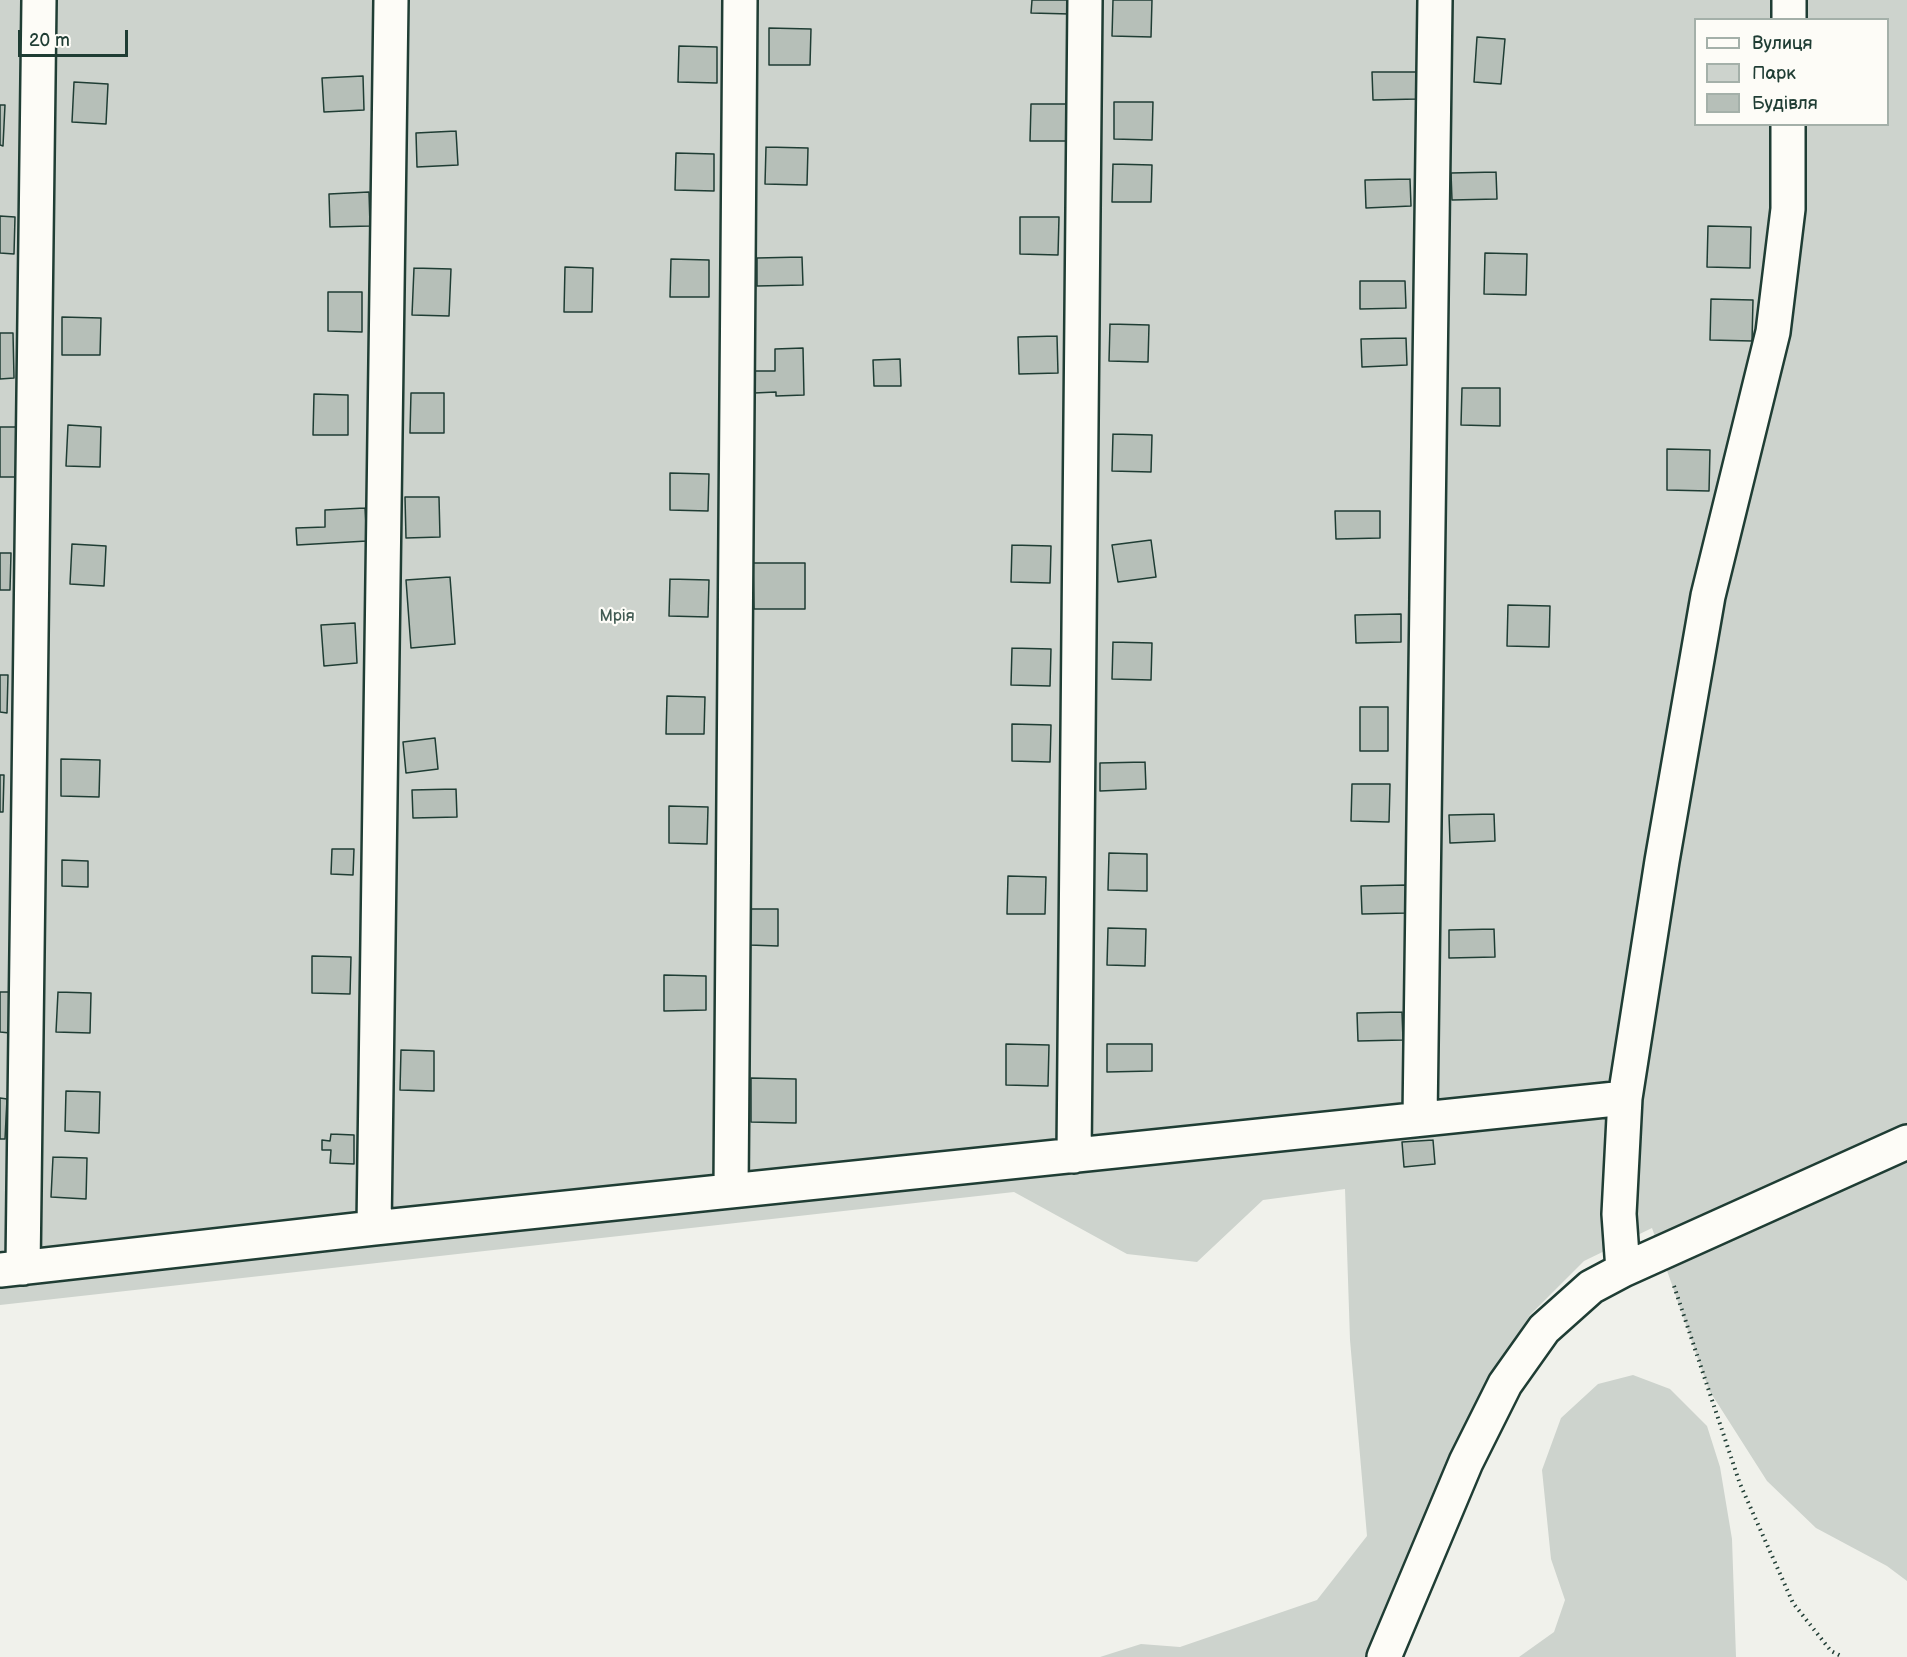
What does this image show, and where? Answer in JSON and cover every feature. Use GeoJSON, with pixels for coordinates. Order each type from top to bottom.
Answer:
{"type":"FeatureCollection","features":[{"type":"Feature","properties":{"kind":"street"},"geometry":{"type":"LineString","coordinates":[[39,0],[12,1269],[374,1228],[1625,1098]]}},
{"type":"Feature","properties":{"kind":"street"},"geometry":{"type":"LineString","coordinates":[[374,1228],[391,0]]}},
{"type":"Feature","properties":{"kind":"street"},"geometry":{"type":"LineString","coordinates":[[731,1191],[740,0]]}},
{"type":"Feature","properties":{"kind":"street"},"geometry":{"type":"LineString","coordinates":[[1074,1156],[1085,0]]}},
{"type":"Feature","properties":{"kind":"street"},"geometry":{"type":"LineString","coordinates":[[1420,1119],[1435,0]]}},
{"type":"Feature","properties":{"kind":"street"},"geometry":{"type":"LineString","coordinates":[[1789,0],[1789,18]]}},
{"type":"Feature","properties":{"kind":"street"},"geometry":{"type":"LineString","coordinates":[[1623,1270],[1619,1214],[1625,1098],[1662,861],[1708,596],[1773,332],[1788,209],[1788,126]]}},
{"type":"Feature","properties":{"kind":"street"},"geometry":{"type":"LineString","coordinates":[[1384,1657],[1466,1462],[1505,1384],[1544,1329],[1592,1287],[1623,1270],[1907,1142]]}},
{"type":"Feature","properties":{"kind":"path"},"geometry":{"type":"LineString","coordinates":[[1663,1253],[1740,1484],[1793,1603],[1810,1628],[1831,1651],[1843,1657]]}},
{"type":"Feature","properties":{"kind":"green space","name":"Мрія"},"geometry":{"type":"Polygon","coordinates":[[[0,0],[1907,0],[1907,1581],[1887,1566],[1816,1528],[1767,1481],[1709,1390],[1652,1228],[1584,1261],[1530,1315],[1487,1385],[1368,1657],[1100,1657],[1141,1644],[1180,1647],[1317,1600],[1367,1536],[1350,1340],[1345,1189],[1263,1200],[1197,1262],[1127,1254],[1014,1192],[0,1305],[0,0]]]}},
{"type":"Feature","properties":{"kind":"green space"},"geometry":{"type":"Polygon","coordinates":[[[1633,1375],[1670,1389],[1707,1426],[1720,1467],[1732,1539],[1736,1657],[1519,1657],[1554,1632],[1565,1600],[1551,1559],[1542,1470],[1561,1418],[1598,1384],[1633,1375]]]}},
{"type":"Feature","properties":{"kind":"building"},"geometry":{"type":"Polygon","coordinates":[[[1032,0],[1070,0],[1070,14],[1031,13],[1032,0]]]}},
{"type":"Feature","properties":{"kind":"building"},"geometry":{"type":"Polygon","coordinates":[[[1113,0],[1152,0],[1151,37],[1112,36],[1113,0]]]}},
{"type":"Feature","properties":{"kind":"building"},"geometry":{"type":"Polygon","coordinates":[[[769,28],[811,29],[810,65],[769,65],[769,28]]]}},
{"type":"Feature","properties":{"kind":"building"},"geometry":{"type":"Polygon","coordinates":[[[1477,37],[1505,39],[1501,84],[1474,82],[1477,37]]]}},
{"type":"Feature","properties":{"kind":"building"},"geometry":{"type":"Polygon","coordinates":[[[679,46],[717,47],[717,83],[678,82],[679,46]]]}},
{"type":"Feature","properties":{"kind":"building"},"geometry":{"type":"Polygon","coordinates":[[[1372,72],[1417,72],[1417,99],[1373,100],[1372,72]]]}},
{"type":"Feature","properties":{"kind":"building"},"geometry":{"type":"Polygon","coordinates":[[[363,76],[364,110],[324,112],[322,78],[363,76]]]}},
{"type":"Feature","properties":{"kind":"building"},"geometry":{"type":"Polygon","coordinates":[[[74,82],[108,84],[106,124],[72,122],[74,82]]]}},
{"type":"Feature","properties":{"kind":"building"},"geometry":{"type":"Polygon","coordinates":[[[1114,102],[1153,102],[1152,140],[1114,139],[1114,102]]]}},
{"type":"Feature","properties":{"kind":"building"},"geometry":{"type":"Polygon","coordinates":[[[1031,104],[1070,104],[1069,141],[1030,141],[1031,104]]]}},
{"type":"Feature","properties":{"kind":"building"},"geometry":{"type":"Polygon","coordinates":[[[0,105],[5,105],[3,146],[0,145],[0,105]]]}},
{"type":"Feature","properties":{"kind":"building"},"geometry":{"type":"Polygon","coordinates":[[[456,131],[458,165],[417,167],[416,133],[456,131]]]}},
{"type":"Feature","properties":{"kind":"building"},"geometry":{"type":"Polygon","coordinates":[[[766,147],[808,148],[807,185],[765,184],[766,147]]]}},
{"type":"Feature","properties":{"kind":"building"},"geometry":{"type":"Polygon","coordinates":[[[676,153],[714,154],[714,191],[675,190],[676,153]]]}},
{"type":"Feature","properties":{"kind":"building"},"geometry":{"type":"Polygon","coordinates":[[[1113,164],[1152,165],[1151,202],[1112,202],[1113,164]]]}},
{"type":"Feature","properties":{"kind":"building"},"geometry":{"type":"Polygon","coordinates":[[[1496,172],[1497,199],[1452,200],[1451,173],[1496,172]]]}},
{"type":"Feature","properties":{"kind":"building"},"geometry":{"type":"Polygon","coordinates":[[[1410,179],[1411,206],[1366,208],[1365,180],[1410,179]]]}},
{"type":"Feature","properties":{"kind":"building"},"geometry":{"type":"Polygon","coordinates":[[[369,192],[370,226],[330,227],[329,194],[369,192]]]}},
{"type":"Feature","properties":{"kind":"building"},"geometry":{"type":"Polygon","coordinates":[[[0,216],[15,217],[14,254],[0,253],[0,216]]]}},
{"type":"Feature","properties":{"kind":"building"},"geometry":{"type":"Polygon","coordinates":[[[1020,217],[1059,217],[1058,255],[1020,254],[1020,217]]]}},
{"type":"Feature","properties":{"kind":"building"},"geometry":{"type":"Polygon","coordinates":[[[1708,226],[1751,227],[1750,268],[1707,267],[1708,226]]]}},
{"type":"Feature","properties":{"kind":"building"},"geometry":{"type":"Polygon","coordinates":[[[1485,253],[1527,254],[1526,295],[1484,294],[1485,253]]]}},
{"type":"Feature","properties":{"kind":"building"},"geometry":{"type":"Polygon","coordinates":[[[802,257],[803,285],[757,286],[757,258],[802,257]]]}},
{"type":"Feature","properties":{"kind":"building"},"geometry":{"type":"Polygon","coordinates":[[[671,259],[709,260],[709,297],[670,297],[671,259]]]}},
{"type":"Feature","properties":{"kind":"building"},"geometry":{"type":"Polygon","coordinates":[[[565,267],[593,268],[592,312],[564,312],[565,267]]]}},
{"type":"Feature","properties":{"kind":"building"},"geometry":{"type":"Polygon","coordinates":[[[414,268],[451,269],[449,316],[412,315],[414,268]]]}},
{"type":"Feature","properties":{"kind":"building"},"geometry":{"type":"Polygon","coordinates":[[[1360,281],[1405,281],[1406,308],[1360,309],[1360,281]]]}},
{"type":"Feature","properties":{"kind":"building"},"geometry":{"type":"Polygon","coordinates":[[[328,292],[362,292],[362,332],[328,331],[328,292]]]}},
{"type":"Feature","properties":{"kind":"building"},"geometry":{"type":"Polygon","coordinates":[[[1711,299],[1753,300],[1752,341],[1710,340],[1711,299]]]}},
{"type":"Feature","properties":{"kind":"building"},"geometry":{"type":"Polygon","coordinates":[[[62,317],[101,318],[100,355],[62,355],[62,317]]]}},
{"type":"Feature","properties":{"kind":"building"},"geometry":{"type":"Polygon","coordinates":[[[1110,324],[1149,325],[1148,362],[1109,361],[1110,324]]]}},
{"type":"Feature","properties":{"kind":"building"},"geometry":{"type":"Polygon","coordinates":[[[0,333],[13,333],[14,378],[0,379],[0,333]]]}},
{"type":"Feature","properties":{"kind":"building"},"geometry":{"type":"Polygon","coordinates":[[[1057,336],[1058,373],[1019,374],[1018,337],[1057,336]]]}},
{"type":"Feature","properties":{"kind":"building"},"geometry":{"type":"Polygon","coordinates":[[[1406,338],[1407,365],[1362,367],[1361,339],[1406,338]]]}},
{"type":"Feature","properties":{"kind":"building"},"geometry":{"type":"Polygon","coordinates":[[[803,348],[804,395],[776,396],[776,392],[754,393],[753,371],[775,371],[775,349],[803,348]]]}},
{"type":"Feature","properties":{"kind":"building"},"geometry":{"type":"Polygon","coordinates":[[[900,359],[901,386],[874,386],[873,360],[900,359]]]}},
{"type":"Feature","properties":{"kind":"building"},"geometry":{"type":"Polygon","coordinates":[[[1462,388],[1500,388],[1500,426],[1461,425],[1462,388]]]}},
{"type":"Feature","properties":{"kind":"building"},"geometry":{"type":"Polygon","coordinates":[[[411,393],[444,393],[444,433],[410,433],[411,393]]]}},
{"type":"Feature","properties":{"kind":"building"},"geometry":{"type":"Polygon","coordinates":[[[314,394],[348,395],[348,435],[313,435],[314,394]]]}},
{"type":"Feature","properties":{"kind":"building"},"geometry":{"type":"Polygon","coordinates":[[[68,425],[101,427],[100,467],[66,466],[68,425]]]}},
{"type":"Feature","properties":{"kind":"building"},"geometry":{"type":"Polygon","coordinates":[[[0,427],[20,427],[19,477],[0,477],[0,427]]]}},
{"type":"Feature","properties":{"kind":"building"},"geometry":{"type":"Polygon","coordinates":[[[1113,434],[1152,435],[1151,472],[1112,471],[1113,434]]]}},
{"type":"Feature","properties":{"kind":"building"},"geometry":{"type":"Polygon","coordinates":[[[1667,449],[1710,450],[1709,491],[1667,490],[1667,449]]]}},
{"type":"Feature","properties":{"kind":"building"},"geometry":{"type":"Polygon","coordinates":[[[670,473],[709,474],[708,511],[670,510],[670,473]]]}},
{"type":"Feature","properties":{"kind":"building"},"geometry":{"type":"Polygon","coordinates":[[[405,497],[439,497],[440,537],[406,538],[405,497]]]}},
{"type":"Feature","properties":{"kind":"building"},"geometry":{"type":"Polygon","coordinates":[[[365,508],[367,541],[297,545],[296,528],[325,527],[325,510],[365,508]]]}},
{"type":"Feature","properties":{"kind":"building"},"geometry":{"type":"Polygon","coordinates":[[[1335,511],[1380,511],[1380,538],[1336,539],[1335,511]]]}},
{"type":"Feature","properties":{"kind":"building"},"geometry":{"type":"Polygon","coordinates":[[[1151,540],[1156,577],[1118,582],[1112,545],[1151,540]]]}},
{"type":"Feature","properties":{"kind":"building"},"geometry":{"type":"Polygon","coordinates":[[[72,544],[106,546],[104,586],[70,584],[72,544]]]}},
{"type":"Feature","properties":{"kind":"building"},"geometry":{"type":"Polygon","coordinates":[[[1012,545],[1051,546],[1050,583],[1011,582],[1012,545]]]}},
{"type":"Feature","properties":{"kind":"building"},"geometry":{"type":"Polygon","coordinates":[[[0,553],[11,553],[10,590],[0,590],[0,553]]]}},
{"type":"Feature","properties":{"kind":"building"},"geometry":{"type":"Polygon","coordinates":[[[753,563],[805,563],[805,609],[754,609],[753,563]]]}},
{"type":"Feature","properties":{"kind":"building"},"geometry":{"type":"Polygon","coordinates":[[[450,577],[455,644],[411,648],[406,580],[450,577]]]}},
{"type":"Feature","properties":{"kind":"building"},"geometry":{"type":"Polygon","coordinates":[[[670,579],[709,580],[708,617],[669,616],[670,579]]]}},
{"type":"Feature","properties":{"kind":"building"},"geometry":{"type":"Polygon","coordinates":[[[1508,605],[1550,606],[1549,647],[1507,646],[1508,605]]]}},
{"type":"Feature","properties":{"kind":"building"},"geometry":{"type":"Polygon","coordinates":[[[1401,614],[1401,642],[1356,643],[1355,615],[1401,614]]]}},
{"type":"Feature","properties":{"kind":"building"},"geometry":{"type":"Polygon","coordinates":[[[355,623],[357,663],[324,666],[321,625],[355,623]]]}},
{"type":"Feature","properties":{"kind":"building"},"geometry":{"type":"Polygon","coordinates":[[[1113,642],[1152,643],[1151,680],[1112,679],[1113,642]]]}},
{"type":"Feature","properties":{"kind":"building"},"geometry":{"type":"Polygon","coordinates":[[[1012,648],[1051,649],[1050,686],[1011,685],[1012,648]]]}},
{"type":"Feature","properties":{"kind":"building"},"geometry":{"type":"Polygon","coordinates":[[[0,675],[8,675],[7,713],[0,712],[0,675]]]}},
{"type":"Feature","properties":{"kind":"building"},"geometry":{"type":"Polygon","coordinates":[[[667,696],[705,697],[704,734],[666,734],[667,696]]]}},
{"type":"Feature","properties":{"kind":"building"},"geometry":{"type":"Polygon","coordinates":[[[1360,707],[1388,707],[1388,751],[1360,751],[1360,707]]]}},
{"type":"Feature","properties":{"kind":"building"},"geometry":{"type":"Polygon","coordinates":[[[1012,724],[1051,725],[1050,762],[1012,761],[1012,724]]]}},
{"type":"Feature","properties":{"kind":"building"},"geometry":{"type":"Polygon","coordinates":[[[435,738],[438,769],[406,773],[403,742],[435,738]]]}},
{"type":"Feature","properties":{"kind":"building"},"geometry":{"type":"Polygon","coordinates":[[[61,759],[100,760],[99,797],[61,796],[61,759]]]}},
{"type":"Feature","properties":{"kind":"building"},"geometry":{"type":"Polygon","coordinates":[[[1145,762],[1146,789],[1100,791],[1100,763],[1145,762]]]}},
{"type":"Feature","properties":{"kind":"building"},"geometry":{"type":"Polygon","coordinates":[[[0,775],[4,775],[3,812],[0,812],[0,775]]]}},
{"type":"Feature","properties":{"kind":"building"},"geometry":{"type":"Polygon","coordinates":[[[1352,784],[1390,784],[1389,822],[1351,821],[1352,784]]]}},
{"type":"Feature","properties":{"kind":"building"},"geometry":{"type":"Polygon","coordinates":[[[456,789],[457,817],[413,818],[412,790],[456,789]]]}},
{"type":"Feature","properties":{"kind":"building"},"geometry":{"type":"Polygon","coordinates":[[[669,806],[708,807],[707,844],[669,843],[669,806]]]}},
{"type":"Feature","properties":{"kind":"building"},"geometry":{"type":"Polygon","coordinates":[[[1494,814],[1495,841],[1450,843],[1449,815],[1494,814]]]}},
{"type":"Feature","properties":{"kind":"building"},"geometry":{"type":"Polygon","coordinates":[[[332,849],[354,849],[353,875],[331,874],[332,849]]]}},
{"type":"Feature","properties":{"kind":"building"},"geometry":{"type":"Polygon","coordinates":[[[1109,853],[1147,854],[1147,891],[1108,890],[1109,853]]]}},
{"type":"Feature","properties":{"kind":"building"},"geometry":{"type":"Polygon","coordinates":[[[62,860],[88,861],[88,887],[62,886],[62,860]]]}},
{"type":"Feature","properties":{"kind":"building"},"geometry":{"type":"Polygon","coordinates":[[[1008,876],[1046,877],[1045,914],[1007,914],[1008,876]]]}},
{"type":"Feature","properties":{"kind":"building"},"geometry":{"type":"Polygon","coordinates":[[[1407,885],[1407,913],[1362,914],[1361,886],[1407,885]]]}},
{"type":"Feature","properties":{"kind":"building"},"geometry":{"type":"Polygon","coordinates":[[[749,909],[778,909],[778,946],[749,945],[749,909]]]}},
{"type":"Feature","properties":{"kind":"building"},"geometry":{"type":"Polygon","coordinates":[[[1108,928],[1146,929],[1145,966],[1107,965],[1108,928]]]}},
{"type":"Feature","properties":{"kind":"building"},"geometry":{"type":"Polygon","coordinates":[[[1494,929],[1495,957],[1449,958],[1449,930],[1494,929]]]}},
{"type":"Feature","properties":{"kind":"building"},"geometry":{"type":"Polygon","coordinates":[[[312,956],[351,957],[350,994],[312,993],[312,956]]]}},
{"type":"Feature","properties":{"kind":"building"},"geometry":{"type":"Polygon","coordinates":[[[664,975],[706,976],[706,1010],[664,1011],[664,975]]]}},
{"type":"Feature","properties":{"kind":"building"},"geometry":{"type":"Polygon","coordinates":[[[0,992],[11,992],[10,1033],[0,1032],[0,992]]]}},
{"type":"Feature","properties":{"kind":"building"},"geometry":{"type":"Polygon","coordinates":[[[58,992],[91,993],[90,1033],[56,1032],[58,992]]]}},
{"type":"Feature","properties":{"kind":"building"},"geometry":{"type":"Polygon","coordinates":[[[1402,1012],[1403,1040],[1358,1041],[1357,1013],[1402,1012]]]}},
{"type":"Feature","properties":{"kind":"building"},"geometry":{"type":"Polygon","coordinates":[[[1006,1044],[1049,1045],[1048,1086],[1006,1085],[1006,1044]]]}},
{"type":"Feature","properties":{"kind":"building"},"geometry":{"type":"Polygon","coordinates":[[[1107,1044],[1152,1044],[1152,1071],[1107,1072],[1107,1044]]]}},
{"type":"Feature","properties":{"kind":"building"},"geometry":{"type":"Polygon","coordinates":[[[401,1050],[434,1051],[434,1091],[400,1090],[401,1050]]]}},
{"type":"Feature","properties":{"kind":"building"},"geometry":{"type":"Polygon","coordinates":[[[751,1078],[796,1079],[796,1123],[751,1122],[751,1078]]]}},
{"type":"Feature","properties":{"kind":"building"},"geometry":{"type":"Polygon","coordinates":[[[66,1091],[100,1092],[99,1133],[65,1131],[66,1091]]]}},
{"type":"Feature","properties":{"kind":"building"},"geometry":{"type":"Polygon","coordinates":[[[0,1098],[7,1099],[5,1139],[0,1139],[0,1098]]]}},
{"type":"Feature","properties":{"kind":"building"},"geometry":{"type":"Polygon","coordinates":[[[331,1134],[354,1135],[354,1164],[330,1163],[331,1150],[322,1150],[322,1140],[330,1141],[331,1134]]]}},
{"type":"Feature","properties":{"kind":"building"},"geometry":{"type":"Polygon","coordinates":[[[1433,1140],[1435,1164],[1404,1167],[1402,1142],[1433,1140]]]}},
{"type":"Feature","properties":{"kind":"building"},"geometry":{"type":"Polygon","coordinates":[[[53,1157],[87,1158],[86,1199],[51,1197],[53,1157]]]}}]}
